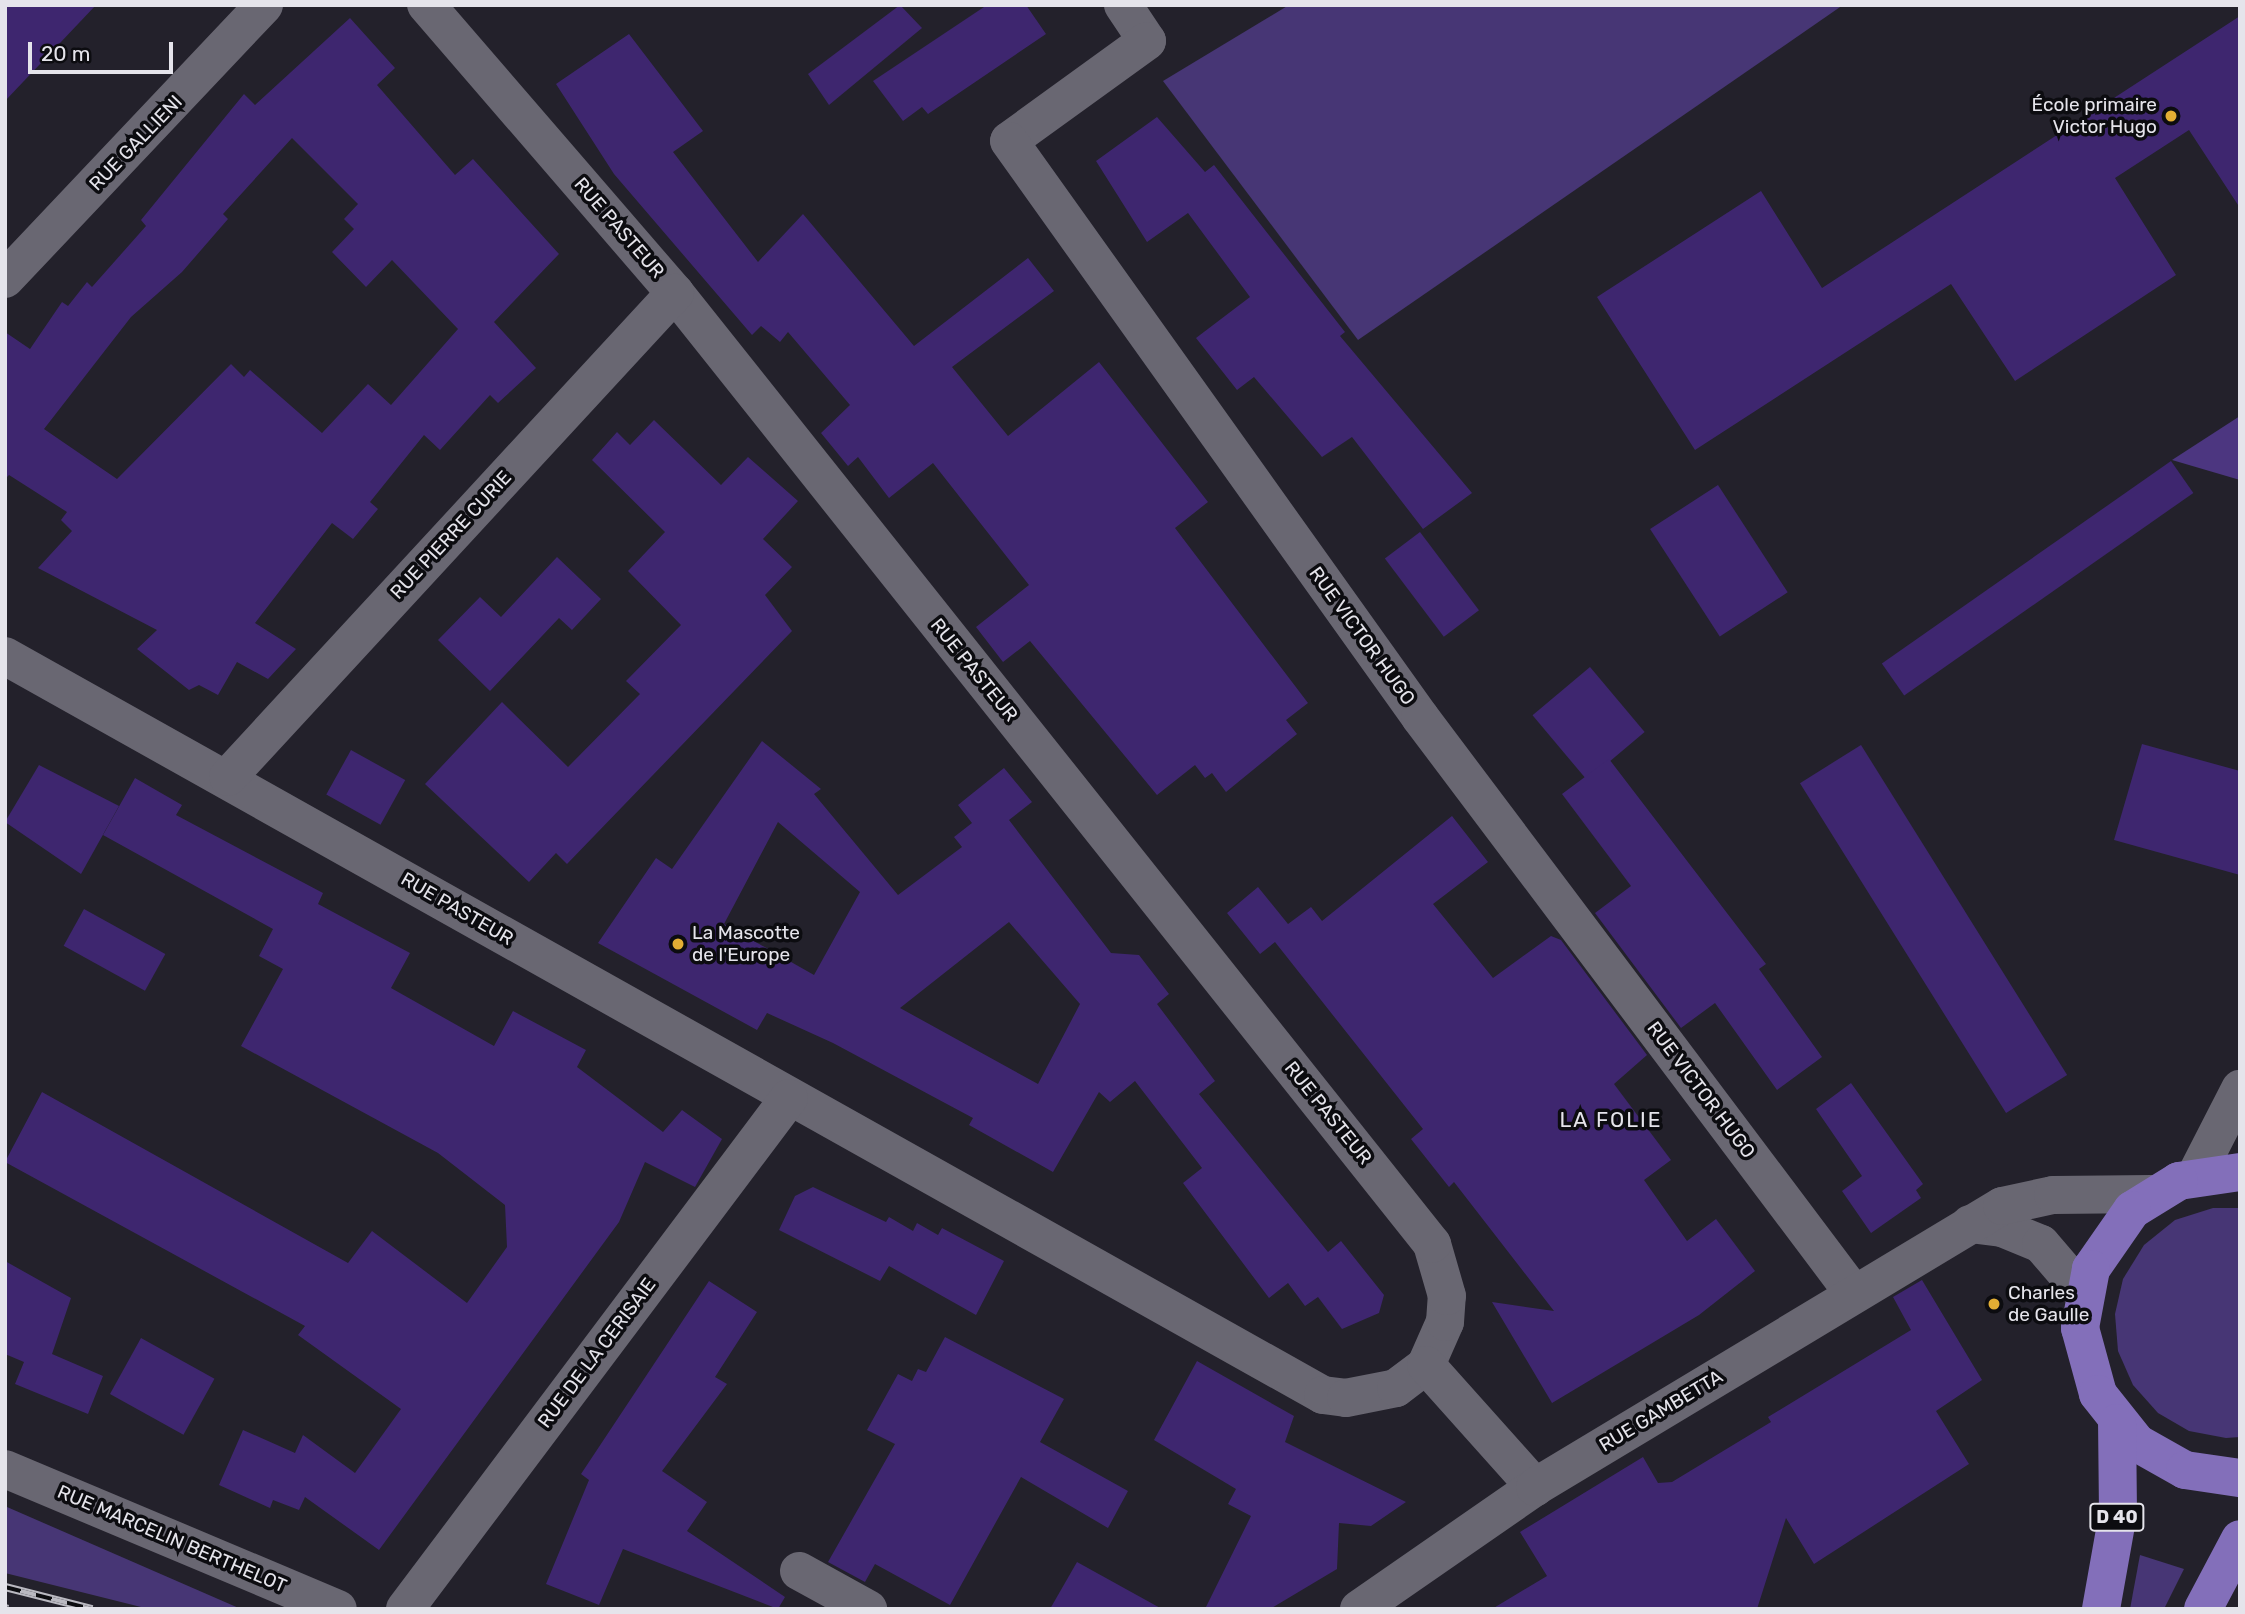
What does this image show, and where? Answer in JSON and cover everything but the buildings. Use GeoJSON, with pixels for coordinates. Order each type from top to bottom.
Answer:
{"type":"FeatureCollection","features":[{"type":"Feature","properties":{"kind":"main road"},"geometry":{"type":"LineString","coordinates":[[2240,1172],[2196,1175],[2152,1194],[2108,1238],[2084,1294],[2085,1362],[2117,1423],[2137,1443],[2185,1469],[2240,1478]]}},
{"type":"Feature","properties":{"kind":"main road","name":"D 40"},"geometry":{"type":"LineString","coordinates":[[2101,1609],[2118,1514],[2117,1423]]}},
{"type":"Feature","properties":{"kind":"main road"},"geometry":{"type":"LineString","coordinates":[[2203,1609],[2240,1539]]}},
{"type":"Feature","properties":{"kind":"street","name":"RUE GALLIENI"},"geometry":{"type":"LineString","coordinates":[[5,279],[264,5]]}},
{"type":"Feature","properties":{"kind":"street","name":"RUE PASTEUR"},"geometry":{"type":"LineString","coordinates":[[5,656],[228,777],[789,1098],[1323,1395],[1346,1398],[1396,1388],[1426,1365],[1439,1340],[1447,1296],[1432,1244],[675,293],[426,5]]}},
{"type":"Feature","properties":{"kind":"street","name":"RUE VICTOR HUGO"},"geometry":{"type":"LineString","coordinates":[[1123,5],[1147,41],[1009,141],[1420,717],[1854,1294]]}},
{"type":"Feature","properties":{"kind":"street","name":"RUE PIERRE CURIE"},"geometry":{"type":"LineString","coordinates":[[228,777],[675,293]]}},
{"type":"Feature","properties":{"kind":"street"},"geometry":{"type":"LineString","coordinates":[[2196,1175],[2240,1089]]}},
{"type":"Feature","properties":{"kind":"street","name":"RUE DE LA CERISAIE"},"geometry":{"type":"LineString","coordinates":[[405,1609],[789,1098]]}},
{"type":"Feature","properties":{"kind":"street"},"geometry":{"type":"LineString","coordinates":[[1970,1224],[2028,1197],[2152,1194]]}},
{"type":"Feature","properties":{"kind":"street","name":"RUE GAMBETTA"},"geometry":{"type":"LineString","coordinates":[[1359,1609],[1535,1487],[1970,1224]]}},
{"type":"Feature","properties":{"kind":"street"},"geometry":{"type":"LineString","coordinates":[[1970,1224],[2002,1228],[2041,1244],[2084,1294]]}},
{"type":"Feature","properties":{"kind":"street"},"geometry":{"type":"LineString","coordinates":[[1426,1365],[1535,1487]]}},
{"type":"Feature","properties":{"kind":"street","name":"RUE MARCELIN BERTHELOT"},"geometry":{"type":"LineString","coordinates":[[5,1469],[338,1609]]}},
{"type":"Feature","properties":{"kind":"street"},"geometry":{"type":"LineString","coordinates":[[799,1571],[868,1609]]}},
{"type":"Feature","properties":{"kind":"shaded area"},"geometry":{"type":"Polygon","coordinates":[[[1289,5],[1843,5],[1358,340],[1163,81],[1289,5]]]}},
{"type":"Feature","properties":{"kind":"shaded area"},"geometry":{"type":"Polygon","coordinates":[[[2240,416],[2240,480],[2172,460],[2240,416]]]}},
{"type":"Feature","properties":{"kind":"shaded area"},"geometry":{"type":"Polygon","coordinates":[[[2213,1208],[2240,1208],[2240,1437],[2226,1438],[2189,1431],[2158,1413],[2133,1385],[2118,1351],[2115,1314],[2123,1279],[2144,1245],[2175,1220],[2213,1208]]]}},
{"type":"Feature","properties":{"kind":"shaded area"},"geometry":{"type":"Polygon","coordinates":[[[5,1507],[241,1609],[149,1609],[5,1573],[5,1507]]]}},
{"type":"Feature","properties":{"kind":"shaded area"},"geometry":{"type":"Polygon","coordinates":[[[2140,1555],[2184,1569],[2164,1609],[2130,1609],[2140,1555]]]}},
{"type":"Feature","properties":{"kind":"railway"},"geometry":{"type":"LineString","coordinates":[[5,1587],[92,1609]]}},
{"type":"Feature","properties":{"kind":"place","name":"École primaire Victor Hugo"},"geometry":{"type":"Point","coordinates":[2171,116]}},
{"type":"Feature","properties":{"kind":"place","name":"La Mascotte de l'Europe"},"geometry":{"type":"Point","coordinates":[678,944]}},
{"type":"Feature","properties":{"kind":"place","name":"Charles de Gaulle"},"geometry":{"type":"Point","coordinates":[1994,1304]}},
{"type":"Feature","properties":{"kind":"district","name":"LA FOLIE"},"geometry":{"type":"Point","coordinates":[1611,1120]}}]}
